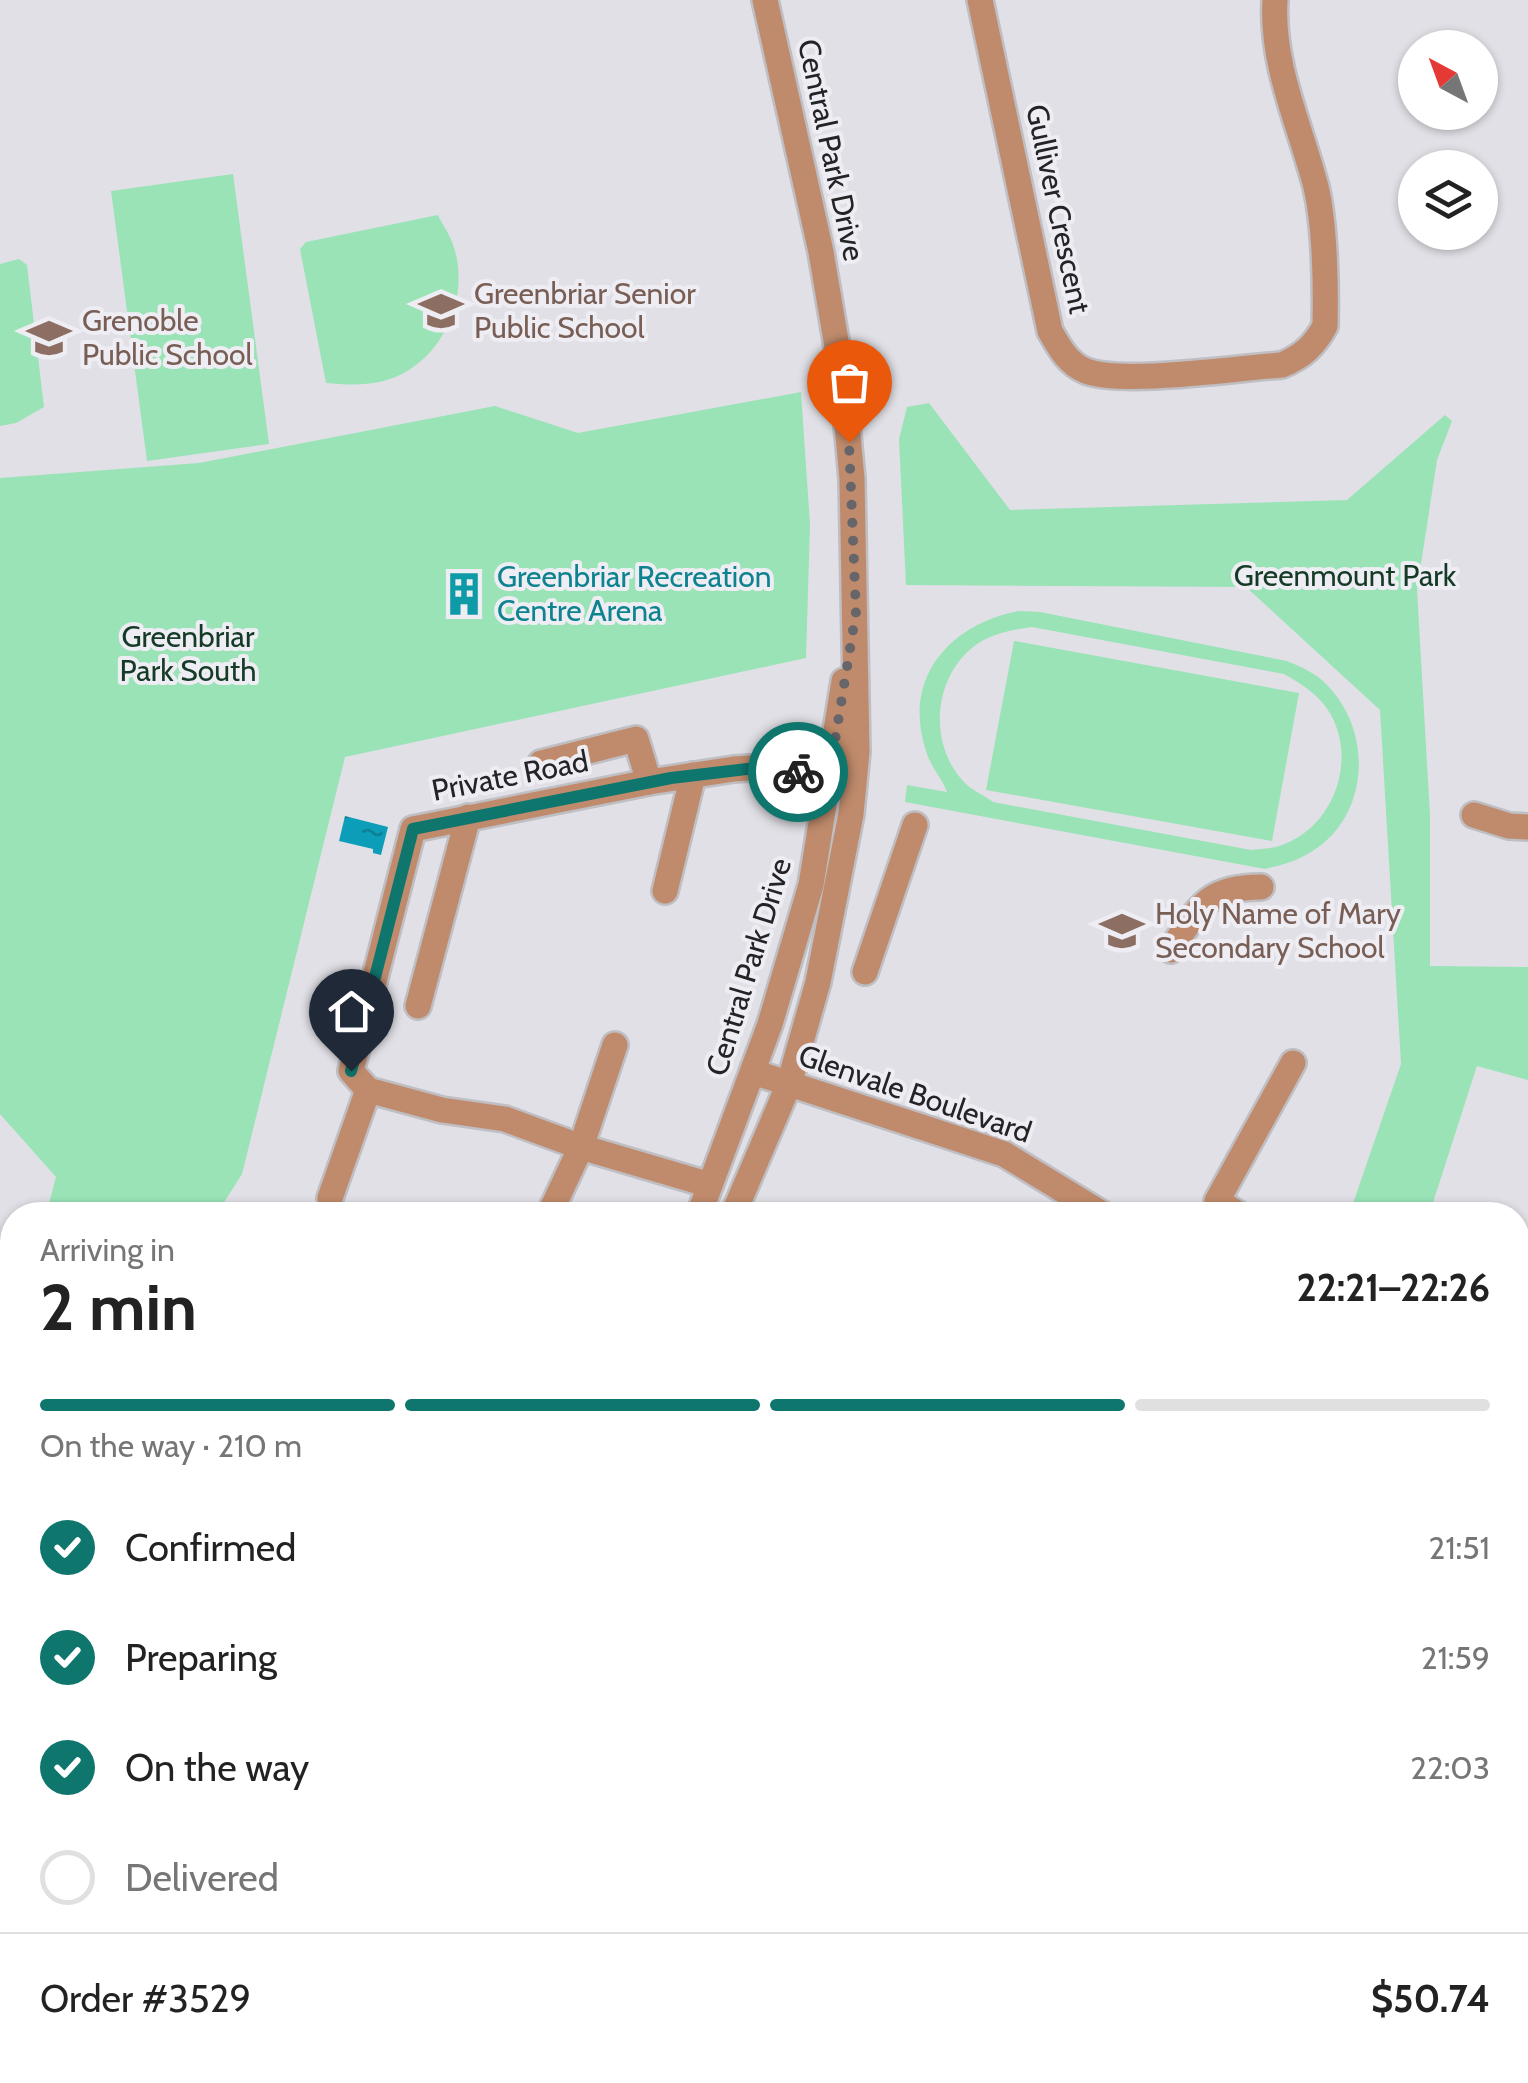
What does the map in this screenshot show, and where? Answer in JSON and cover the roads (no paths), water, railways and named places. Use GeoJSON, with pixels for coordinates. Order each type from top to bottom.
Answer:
{"type":"FeatureCollection","features":[{"type":"Feature","properties":{"kind":"street","name":"Central Park Drive"},"geometry":{"type":"LineString","coordinates":[[738,1202],[788,1084],[818,982],[851,814],[857,752],[852,479],[844,382],[821,252],[765,0]]}},
{"type":"Feature","properties":{"kind":"street","name":"Gulliver Crescent"},"geometry":{"type":"LineString","coordinates":[[980,0],[1050,331],[1062,354],[1083,370],[1112,376],[1282,365],[1301,357],[1325,326],[1317,192],[1279,62],[1275,0]]}},
{"type":"Feature","properties":{"kind":"street","name":"Central Park Drive"},"geometry":{"type":"LineString","coordinates":[[704,1202],[753,1072],[811,885],[856,612]]}},
{"type":"Feature","properties":{"kind":"street"},"geometry":{"type":"LineString","coordinates":[[541,763],[636,738],[649,782]]}},
{"type":"Feature","properties":{"kind":"street","name":"Private Road"},"geometry":{"type":"LineString","coordinates":[[368,1090],[351,1071],[413,829],[693,775],[764,767],[829,777]]}},
{"type":"Feature","properties":{"kind":"street"},"geometry":{"type":"LineString","coordinates":[[666,891],[693,775]]}},
{"type":"Feature","properties":{"kind":"street"},"geometry":{"type":"LineString","coordinates":[[1474,815],[1509,826],[1528,826]]}},
{"type":"Feature","properties":{"kind":"street"},"geometry":{"type":"LineString","coordinates":[[418,1006],[468,817]]}},
{"type":"Feature","properties":{"kind":"street"},"geometry":{"type":"LineString","coordinates":[[864,972],[915,826]]}},
{"type":"Feature","properties":{"kind":"street"},"geometry":{"type":"LineString","coordinates":[[1171,950],[1201,907],[1218,892],[1260,886]]}},
{"type":"Feature","properties":{"kind":"street"},"geometry":{"type":"LineString","coordinates":[[555,1202],[581,1147],[615,1045]]}},
{"type":"Feature","properties":{"kind":"street"},"geometry":{"type":"LineString","coordinates":[[1217,1202],[1292,1063]]}},
{"type":"Feature","properties":{"kind":"street","name":"Glenvale Boulevard"},"geometry":{"type":"LineString","coordinates":[[753,1072],[1004,1154],[1083,1202]]}},
{"type":"Feature","properties":{"kind":"street"},"geometry":{"type":"LineString","coordinates":[[330,1198],[368,1090],[442,1110],[505,1119],[581,1147],[710,1185]]}},
{"type":"Feature","properties":{"kind":"water"},"geometry":{"type":"Polygon","coordinates":[[[345,816],[388,827],[381,855],[373,853],[373,849],[339,841],[345,816]]]}},
{"type":"Feature","properties":{"kind":"place","name":"Greenbriar Senior Public School"},"geometry":{"type":"Point","coordinates":[441,311]}},
{"type":"Feature","properties":{"kind":"place","name":"Grenoble Public School"},"geometry":{"type":"Point","coordinates":[49,338]}},
{"type":"Feature","properties":{"kind":"place","name":"Greenbriar Recreation Centre Arena"},"geometry":{"type":"Point","coordinates":[464,594]}},
{"type":"Feature","properties":{"kind":"place","name":"Holy Name of Mary Secondary School"},"geometry":{"type":"Point","coordinates":[1122,931]}},
{"type":"Feature","properties":{"kind":"park label","name":"Greenmount Park"},"geometry":{"type":"Point","coordinates":[1345,576]}},
{"type":"Feature","properties":{"kind":"park label","name":"Greenbriar Park South"},"geometry":{"type":"Point","coordinates":[188,654]}}]}
